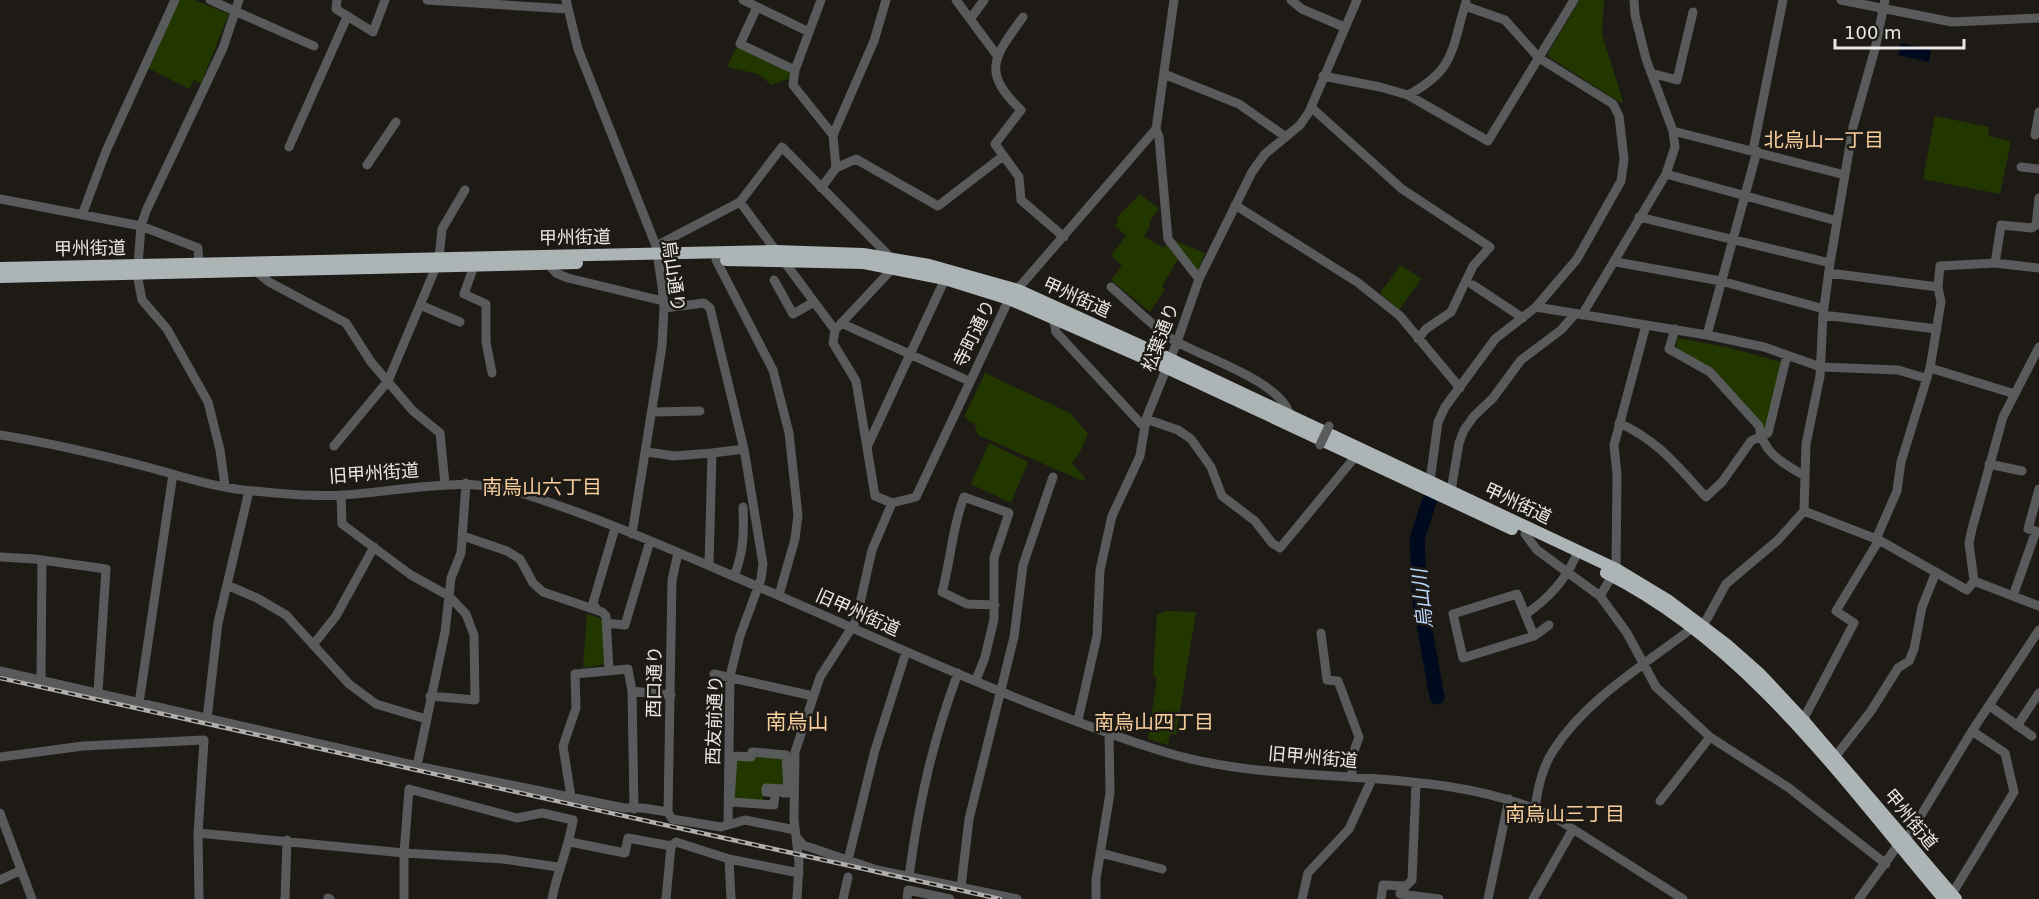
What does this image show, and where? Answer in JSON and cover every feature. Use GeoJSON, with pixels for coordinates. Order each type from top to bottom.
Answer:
{"type":"FeatureCollection","features":[{"type":"Feature","properties":{"kind":"highway","name":"甲州街道"},"geometry":{"type":"LineString","coordinates":[[0,277],[137,270],[199,264],[437,263],[474,266],[548,264],[657,253],[716,260],[779,256]]}},
{"type":"Feature","properties":{"kind":"highway","name":"甲州街道"},"geometry":{"type":"LineString","coordinates":[[0,268],[257,272],[657,253],[779,256],[864,263],[929,265],[1013,294],[1290,416],[1451,491],[1614,572],[1697,627],[1760,674],[1835,758],[1901,842]]}},
{"type":"Feature","properties":{"kind":"highway","name":"甲州街道"},"geometry":{"type":"LineString","coordinates":[[892,263],[945,279],[1013,294],[1053,317],[1169,364],[1355,457],[1575,558],[1614,572]]}},
{"type":"Feature","properties":{"kind":"highway","name":"甲州街道"},"geometry":{"type":"LineString","coordinates":[[1697,627],[1756,683],[1951,897]]}},
{"type":"Feature","properties":{"kind":"street"},"geometry":{"type":"LineString","coordinates":[[82,215],[110,141],[175,0]]}},
{"type":"Feature","properties":{"kind":"street"},"geometry":{"type":"LineString","coordinates":[[210,0],[314,46]]}},
{"type":"Feature","properties":{"kind":"street"},"geometry":{"type":"LineString","coordinates":[[225,486],[208,402],[166,329],[142,300],[137,270],[141,225],[178,139],[223,48],[239,0]]}},
{"type":"Feature","properties":{"kind":"street"},"geometry":{"type":"LineString","coordinates":[[337,0],[336,9],[373,32],[385,0]]}},
{"type":"Feature","properties":{"kind":"street"},"geometry":{"type":"LineString","coordinates":[[427,0],[567,4]]}},
{"type":"Feature","properties":{"kind":"street"},"geometry":{"type":"LineString","coordinates":[[743,0],[809,32]]}},
{"type":"Feature","properties":{"kind":"street"},"geometry":{"type":"LineString","coordinates":[[821,0],[795,70],[793,85],[833,135]]}},
{"type":"Feature","properties":{"kind":"street"},"geometry":{"type":"LineString","coordinates":[[836,168],[833,135],[874,41],[886,0]]}},
{"type":"Feature","properties":{"kind":"street"},"geometry":{"type":"LineString","coordinates":[[956,0],[996,54],[998,83],[1003,93],[1021,110],[995,144],[1019,177],[1021,200],[1064,237]]}},
{"type":"Feature","properties":{"kind":"street"},"geometry":{"type":"LineString","coordinates":[[971,18],[984,0]]}},
{"type":"Feature","properties":{"kind":"street"},"geometry":{"type":"LineString","coordinates":[[1174,0],[1156,129],[1159,137],[1168,239],[1199,279]]}},
{"type":"Feature","properties":{"kind":"street"},"geometry":{"type":"LineString","coordinates":[[1291,0],[1302,9],[1344,27]]}},
{"type":"Feature","properties":{"kind":"street","name":"松葉通り"},"geometry":{"type":"LineString","coordinates":[[1078,720],[1097,636],[1100,570],[1112,516],[1140,456],[1145,423],[1199,279],[1252,172],[1265,154],[1300,125],[1312,108],[1323,76],[1357,0]]}},
{"type":"Feature","properties":{"kind":"street"},"geometry":{"type":"LineString","coordinates":[[1323,76],[1408,95],[1488,141],[1574,0]]}},
{"type":"Feature","properties":{"kind":"street"},"geometry":{"type":"LineString","coordinates":[[1451,491],[1459,443],[1464,430],[1474,416],[1493,398],[1521,360],[1579,315],[1616,262],[1639,217],[1666,174],[1675,147],[1673,131],[1651,73],[1635,15],[1634,0]]}},
{"type":"Feature","properties":{"kind":"street"},"geometry":{"type":"LineString","coordinates":[[1707,335],[1755,151],[1783,0]]}},
{"type":"Feature","properties":{"kind":"street"},"geometry":{"type":"LineString","coordinates":[[1841,0],[1884,5],[1952,22],[2039,18]]}},
{"type":"Feature","properties":{"kind":"street"},"geometry":{"type":"LineString","coordinates":[[1408,95],[1430,84],[1445,68],[1466,3],[1505,20],[1539,58],[1613,104],[1619,116],[1624,159],[1621,181],[1577,259],[1536,307],[1495,339],[1445,407],[1438,422],[1430,481]]}},
{"type":"Feature","properties":{"kind":"street","name":"烏山通り"},"geometry":{"type":"LineString","coordinates":[[567,4],[578,50],[657,253],[664,305],[654,412],[632,534]]}},
{"type":"Feature","properties":{"kind":"street"},"geometry":{"type":"LineString","coordinates":[[1534,807],[1540,777],[1552,751],[1575,723],[1602,698],[1697,627],[1726,584],[1778,540],[1804,511],[1803,475],[1806,444],[1821,367],[1823,312],[1829,268],[1854,127],[1884,5]]}},
{"type":"Feature","properties":{"kind":"street"},"geometry":{"type":"LineString","coordinates":[[757,7],[740,44],[795,70]]}},
{"type":"Feature","properties":{"kind":"street"},"geometry":{"type":"LineString","coordinates":[[1651,73],[1677,80],[1693,12]]}},
{"type":"Feature","properties":{"kind":"street"},"geometry":{"type":"LineString","coordinates":[[289,147],[347,17]]}},
{"type":"Feature","properties":{"kind":"street"},"geometry":{"type":"LineString","coordinates":[[996,54],[1023,17]]}},
{"type":"Feature","properties":{"kind":"street"},"geometry":{"type":"LineString","coordinates":[[1164,74],[1239,104],[1286,136]]}},
{"type":"Feature","properties":{"kind":"street"},"geometry":{"type":"LineString","coordinates":[[1312,108],[1402,189],[1490,248],[1473,266],[1451,312],[1426,329],[1418,339]]}},
{"type":"Feature","properties":{"kind":"street"},"geometry":{"type":"LineString","coordinates":[[2035,135],[2038,117]]}},
{"type":"Feature","properties":{"kind":"street"},"geometry":{"type":"LineString","coordinates":[[367,165],[396,123]]}},
{"type":"Feature","properties":{"kind":"street","name":"寺町通り"},"geometry":{"type":"LineString","coordinates":[[892,503],[916,497],[969,381],[1013,294],[1156,129]]}},
{"type":"Feature","properties":{"kind":"street"},"geometry":{"type":"LineString","coordinates":[[1673,131],[1845,175]]}},
{"type":"Feature","properties":{"kind":"street"},"geometry":{"type":"LineString","coordinates":[[657,253],[740,202],[783,147],[892,263],[838,326],[833,343],[856,381],[875,496],[892,503],[872,550],[856,621],[820,677],[795,752],[799,873],[797,899]]}},
{"type":"Feature","properties":{"kind":"street"},"geometry":{"type":"LineString","coordinates":[[821,188],[836,168],[856,159],[938,206],[1004,156]]}},
{"type":"Feature","properties":{"kind":"street"},"geometry":{"type":"LineString","coordinates":[[2021,167],[2039,169]]}},
{"type":"Feature","properties":{"kind":"street"},"geometry":{"type":"LineString","coordinates":[[1666,174],[1837,221]]}},
{"type":"Feature","properties":{"kind":"street"},"geometry":{"type":"LineString","coordinates":[[334,446],[388,381],[437,263],[442,229],[465,190]]}},
{"type":"Feature","properties":{"kind":"street"},"geometry":{"type":"LineString","coordinates":[[1995,262],[2001,225],[2032,228],[2036,225],[2039,198]]}},
{"type":"Feature","properties":{"kind":"street"},"geometry":{"type":"LineString","coordinates":[[0,200],[141,225],[198,248],[199,264]]}},
{"type":"Feature","properties":{"kind":"street"},"geometry":{"type":"LineString","coordinates":[[740,202],[814,302],[838,326],[969,381]]}},
{"type":"Feature","properties":{"kind":"street"},"geometry":{"type":"LineString","coordinates":[[1235,205],[1357,282],[1400,316],[1460,388]]}},
{"type":"Feature","properties":{"kind":"street"},"geometry":{"type":"LineString","coordinates":[[1639,217],[1733,238],[1829,268],[1938,286]]}},
{"type":"Feature","properties":{"kind":"street"},"geometry":{"type":"LineString","coordinates":[[716,260],[773,370],[789,433],[798,515],[795,539],[779,595]]}},
{"type":"Feature","properties":{"kind":"street"},"geometry":{"type":"LineString","coordinates":[[1616,262],[1721,281],[1823,312],[1936,329]]}},
{"type":"Feature","properties":{"kind":"street"},"geometry":{"type":"LineString","coordinates":[[1803,720],[1854,623],[1836,612],[1877,539],[1897,491],[1901,462],[1925,378],[1930,368],[1941,302],[1938,286],[1940,266],[1995,262],[2039,268]]}},
{"type":"Feature","properties":{"kind":"street"},"geometry":{"type":"LineString","coordinates":[[548,264],[556,273],[568,278],[664,305]]}},
{"type":"Feature","properties":{"kind":"street"},"geometry":{"type":"LineString","coordinates":[[474,266],[464,294],[486,304],[486,342],[492,373]]}},
{"type":"Feature","properties":{"kind":"street"},"geometry":{"type":"LineString","coordinates":[[257,272],[269,282],[346,323],[371,362],[413,411],[440,433],[445,484]]}},
{"type":"Feature","properties":{"kind":"street"},"geometry":{"type":"LineString","coordinates":[[867,447],[945,279]]}},
{"type":"Feature","properties":{"kind":"street"},"geometry":{"type":"LineString","coordinates":[[774,280],[793,314],[814,302]]}},
{"type":"Feature","properties":{"kind":"street"},"geometry":{"type":"LineString","coordinates":[[1473,285],[1523,318]]}},
{"type":"Feature","properties":{"kind":"street"},"geometry":{"type":"LineString","coordinates":[[1112,287],[1177,342],[1271,391],[1288,406],[1290,416]]}},
{"type":"Feature","properties":{"kind":"street","name":"西友前通り"},"geometry":{"type":"LineString","coordinates":[[664,305],[704,303],[710,308],[744,449],[763,564],[730,676],[728,823]]}},
{"type":"Feature","properties":{"kind":"street"},"geometry":{"type":"LineString","coordinates":[[420,305],[460,322]]}},
{"type":"Feature","properties":{"kind":"street"},"geometry":{"type":"LineString","coordinates":[[1536,307],[1707,335],[1787,355],[1821,367],[1898,370],[1925,378]]}},
{"type":"Feature","properties":{"kind":"street"},"geometry":{"type":"LineString","coordinates":[[1053,317],[1056,332],[1145,423],[1178,430],[1191,439],[1211,466],[1222,496],[1255,521],[1272,543],[1280,548],[1355,457]]}},
{"type":"Feature","properties":{"kind":"street"},"geometry":{"type":"LineString","coordinates":[[1600,596],[1614,572],[1617,475],[1614,445],[1646,326]]}},
{"type":"Feature","properties":{"kind":"street"},"geometry":{"type":"LineString","coordinates":[[1675,329],[1670,349],[1710,372],[1759,426],[1760,437],[1768,452],[1803,475]]}},
{"type":"Feature","properties":{"kind":"street"},"geometry":{"type":"LineString","coordinates":[[1804,511],[1877,539],[1967,590],[1974,581],[1969,543],[1989,464],[2003,417],[2039,347]]}},
{"type":"Feature","properties":{"kind":"street"},"geometry":{"type":"LineString","coordinates":[[1619,423],[1652,441],[1706,497],[1722,482],[1751,441],[1768,433],[1787,355]]}},
{"type":"Feature","properties":{"kind":"street"},"geometry":{"type":"LineString","coordinates":[[1930,368],[2015,394]]}},
{"type":"Feature","properties":{"kind":"street"},"geometry":{"type":"LineString","coordinates":[[654,412],[700,411]]}},
{"type":"Feature","properties":{"kind":"street"},"geometry":{"type":"LineString","coordinates":[[1320,445],[1329,426]]}},
{"type":"Feature","properties":{"kind":"street","name":"旧甲州街道"},"geometry":{"type":"LineString","coordinates":[[0,435],[84,451],[249,491],[341,495],[466,483],[520,493],[650,541],[852,626],[906,652],[1154,749],[1198,760],[1291,774],[1416,783],[1509,799],[1534,807],[1683,899]]}},
{"type":"Feature","properties":{"kind":"street"},"geometry":{"type":"LineString","coordinates":[[647,452],[674,456],[744,449]]}},
{"type":"Feature","properties":{"kind":"street"},"geometry":{"type":"LineString","coordinates":[[709,566],[712,453]]}},
{"type":"Feature","properties":{"kind":"street"},"geometry":{"type":"LineString","coordinates":[[1989,464],[2022,471]]}},
{"type":"Feature","properties":{"kind":"street"},"geometry":{"type":"LineString","coordinates":[[140,703],[173,474]]}},
{"type":"Feature","properties":{"kind":"street"},"geometry":{"type":"LineString","coordinates":[[961,887],[969,819],[1014,637],[1023,565],[1053,477]]}},
{"type":"Feature","properties":{"kind":"street"},"geometry":{"type":"LineString","coordinates":[[417,766],[445,632],[451,578],[461,553],[464,536],[466,483]]}},
{"type":"Feature","properties":{"kind":"street"},"geometry":{"type":"LineString","coordinates":[[2013,596],[2037,531],[2028,529],[2039,489]]}},
{"type":"Feature","properties":{"kind":"street"},"geometry":{"type":"LineString","coordinates":[[207,719],[215,643],[249,491]]}},
{"type":"Feature","properties":{"kind":"street"},"geometry":{"type":"LineString","coordinates":[[341,495],[342,524],[411,574],[449,596],[472,622],[475,700],[430,696]]}},
{"type":"Feature","properties":{"kind":"street"},"geometry":{"type":"LineString","coordinates":[[976,680],[985,657],[995,605],[994,558],[1009,513],[964,496],[956,517],[951,559],[942,592],[968,604],[995,605]]}},
{"type":"Feature","properties":{"kind":"street"},"geometry":{"type":"LineString","coordinates":[[734,576],[742,557],[745,535],[743,507]]}},
{"type":"Feature","properties":{"kind":"street"},"geometry":{"type":"LineString","coordinates":[[597,610],[593,603],[615,528]]}},
{"type":"Feature","properties":{"kind":"street"},"geometry":{"type":"LineString","coordinates":[[1525,534],[1537,550],[1600,596],[1646,664],[1656,687],[1710,737],[1789,788],[1886,864]]}},
{"type":"Feature","properties":{"kind":"street"},"geometry":{"type":"LineString","coordinates":[[464,536],[507,551],[520,559],[533,583],[543,592],[597,610],[606,616],[609,671]]}},
{"type":"Feature","properties":{"kind":"street"},"geometry":{"type":"LineString","coordinates":[[606,623],[625,625],[650,541]]}},
{"type":"Feature","properties":{"kind":"street"},"geometry":{"type":"LineString","coordinates":[[313,645],[336,616],[374,547]]}},
{"type":"Feature","properties":{"kind":"street","name":"西口通り"},"geometry":{"type":"LineString","coordinates":[[668,812],[672,580],[678,553]]}},
{"type":"Feature","properties":{"kind":"street"},"geometry":{"type":"LineString","coordinates":[[0,557],[106,569],[98,693]]}},
{"type":"Feature","properties":{"kind":"street"},"geometry":{"type":"LineString","coordinates":[[1526,614],[1546,601],[1569,572],[1575,558]]}},
{"type":"Feature","properties":{"kind":"street"},"geometry":{"type":"LineString","coordinates":[[41,680],[42,560]]}},
{"type":"Feature","properties":{"kind":"street"},"geometry":{"type":"LineString","coordinates":[[1835,758],[1871,711],[1898,668],[1909,661],[1914,649],[1922,607],[1936,572]]}},
{"type":"Feature","properties":{"kind":"street"},"geometry":{"type":"LineString","coordinates":[[1974,581],[2039,606]]}},
{"type":"Feature","properties":{"kind":"street"},"geometry":{"type":"LineString","coordinates":[[227,585],[257,598],[286,615],[349,684],[376,704],[426,719]]}},
{"type":"Feature","properties":{"kind":"street"},"geometry":{"type":"LineString","coordinates":[[1534,636],[1517,594],[1455,612],[1456,635],[1463,658],[1534,636],[1549,626]]}},
{"type":"Feature","properties":{"kind":"street"},"geometry":{"type":"LineString","coordinates":[[1321,633],[1327,680],[1338,681],[1359,737],[1353,754],[1352,777]]}},
{"type":"Feature","properties":{"kind":"street"},"geometry":{"type":"LineString","coordinates":[[1859,899],[1901,842],[1910,835],[1972,731],[2038,634]]}},
{"type":"Feature","properties":{"kind":"street"},"geometry":{"type":"LineString","coordinates":[[848,860],[875,750],[906,652]]}},
{"type":"Feature","properties":{"kind":"street"},"geometry":{"type":"LineString","coordinates":[[571,797],[563,746],[576,708],[575,674],[628,669],[632,691],[634,809]]}},
{"type":"Feature","properties":{"kind":"street"},"geometry":{"type":"LineString","coordinates":[[0,671],[417,766],[634,809],[668,812],[672,819],[721,827],[728,823],[745,820],[796,833],[803,845],[877,870],[1017,899]]}},
{"type":"Feature","properties":{"kind":"street"},"geometry":{"type":"LineString","coordinates":[[909,876],[920,801],[936,731],[958,673]]}},
{"type":"Feature","properties":{"kind":"street"},"geometry":{"type":"LineString","coordinates":[[714,674],[813,696]]}},
{"type":"Feature","properties":{"kind":"street"},"geometry":{"type":"LineString","coordinates":[[632,691],[671,695]]}},
{"type":"Feature","properties":{"kind":"street"},"geometry":{"type":"LineString","coordinates":[[2017,726],[2039,693]]}},
{"type":"Feature","properties":{"kind":"street"},"geometry":{"type":"LineString","coordinates":[[1990,706],[2032,736]]}},
{"type":"Feature","properties":{"kind":"street"},"geometry":{"type":"LineString","coordinates":[[1951,897],[2014,792],[2005,753],[1972,731]]}},
{"type":"Feature","properties":{"kind":"street"},"geometry":{"type":"LineString","coordinates":[[1096,899],[1110,793],[1109,732]]}},
{"type":"Feature","properties":{"kind":"street"},"geometry":{"type":"LineString","coordinates":[[1660,801],[1710,737]]}},
{"type":"Feature","properties":{"kind":"street"},"geometry":{"type":"LineString","coordinates":[[0,757],[83,746],[204,740],[198,833],[200,899]]}},
{"type":"Feature","properties":{"kind":"street"},"geometry":{"type":"LineString","coordinates":[[752,753],[786,755],[788,793],[783,793],[784,789],[766,788],[766,792],[775,793],[774,805],[730,802],[733,756],[751,757],[752,753]]}},
{"type":"Feature","properties":{"kind":"street"},"geometry":{"type":"LineString","coordinates":[[1302,899],[1308,873],[1349,829],[1372,779]]}},
{"type":"Feature","properties":{"kind":"street"},"geometry":{"type":"LineString","coordinates":[[1382,899],[1383,885],[1406,886],[1412,880],[1416,783]]}},
{"type":"Feature","properties":{"kind":"street"},"geometry":{"type":"LineString","coordinates":[[404,899],[404,853],[409,789],[517,818],[538,813],[573,820],[570,842],[558,867],[552,899]]}},
{"type":"Feature","properties":{"kind":"street"},"geometry":{"type":"LineString","coordinates":[[1488,899],[1509,799]]}},
{"type":"Feature","properties":{"kind":"street"},"geometry":{"type":"LineString","coordinates":[[0,813],[32,899]]}},
{"type":"Feature","properties":{"kind":"street"},"geometry":{"type":"LineString","coordinates":[[1533,899],[1573,829]]}},
{"type":"Feature","properties":{"kind":"street"},"geometry":{"type":"LineString","coordinates":[[198,833],[404,853],[503,859],[558,867]]}},
{"type":"Feature","properties":{"kind":"street"},"geometry":{"type":"LineString","coordinates":[[570,842],[625,853],[628,838],[671,846]]}},
{"type":"Feature","properties":{"kind":"street"},"geometry":{"type":"LineString","coordinates":[[285,899],[287,840]]}},
{"type":"Feature","properties":{"kind":"street"},"geometry":{"type":"LineString","coordinates":[[666,899],[671,846],[676,842],[729,859],[799,873]]}},
{"type":"Feature","properties":{"kind":"street"},"geometry":{"type":"LineString","coordinates":[[1101,853],[1162,868]]}},
{"type":"Feature","properties":{"kind":"street"},"geometry":{"type":"LineString","coordinates":[[729,859],[730,899]]}},
{"type":"Feature","properties":{"kind":"street"},"geometry":{"type":"LineString","coordinates":[[0,880],[21,870]]}},
{"type":"Feature","properties":{"kind":"street"},"geometry":{"type":"LineString","coordinates":[[843,899],[848,877]]}},
{"type":"Feature","properties":{"kind":"street"},"geometry":{"type":"LineString","coordinates":[[1401,886],[1400,894],[1439,899]]}},
{"type":"Feature","properties":{"kind":"street"},"geometry":{"type":"LineString","coordinates":[[907,899],[908,890],[950,899]]}},
{"type":"Feature","properties":{"kind":"green space"},"geometry":{"type":"Polygon","coordinates":[[[179,0],[194,0],[229,14],[201,84],[194,80],[189,89],[148,68],[179,0]]]}},
{"type":"Feature","properties":{"kind":"green space"},"geometry":{"type":"Polygon","coordinates":[[[1580,0],[1604,0],[1602,34],[1623,102],[1621,103],[1549,57],[1548,53],[1580,0]]]}},
{"type":"Feature","properties":{"kind":"green space"},"geometry":{"type":"Polygon","coordinates":[[[738,45],[790,70],[790,78],[772,85],[758,74],[727,67],[738,45]]]}},
{"type":"Feature","properties":{"kind":"green space"},"geometry":{"type":"Polygon","coordinates":[[[1935,116],[1989,127],[1988,136],[2011,141],[2000,194],[1923,179],[1935,116]]]}},
{"type":"Feature","properties":{"kind":"green space"},"geometry":{"type":"Polygon","coordinates":[[[1140,194],[1159,209],[1149,222],[1151,224],[1144,236],[1164,248],[1167,244],[1178,259],[1162,286],[1165,289],[1150,312],[1111,280],[1122,266],[1111,255],[1126,236],[1115,226],[1119,221],[1116,218],[1140,194]]]}},
{"type":"Feature","properties":{"kind":"green space"},"geometry":{"type":"Polygon","coordinates":[[[1171,239],[1205,253],[1198,271],[1171,239]]]}},
{"type":"Feature","properties":{"kind":"green space"},"geometry":{"type":"Polygon","coordinates":[[[1401,265],[1421,279],[1399,310],[1380,293],[1401,265]]]}},
{"type":"Feature","properties":{"kind":"green space"},"geometry":{"type":"Polygon","coordinates":[[[1677,338],[1726,347],[1781,362],[1766,432],[1762,424],[1676,348],[1677,338]]]}},
{"type":"Feature","properties":{"kind":"green space"},"geometry":{"type":"Polygon","coordinates":[[[985,373],[1070,413],[1088,434],[1072,463],[1085,478],[1083,481],[978,435],[975,425],[964,417],[985,373]]]}},
{"type":"Feature","properties":{"kind":"green space"},"geometry":{"type":"Polygon","coordinates":[[[989,443],[1028,462],[1011,503],[971,484],[989,443]]]}},
{"type":"Feature","properties":{"kind":"green space"},"geometry":{"type":"Polygon","coordinates":[[[1167,611],[1196,612],[1176,735],[1170,734],[1168,745],[1148,739],[1157,678],[1153,676],[1157,614],[1167,611]]]}},
{"type":"Feature","properties":{"kind":"green space"},"geometry":{"type":"Polygon","coordinates":[[[587,614],[600,618],[604,623],[605,664],[583,668],[587,614]]]}},
{"type":"Feature","properties":{"kind":"green space"},"geometry":{"type":"Polygon","coordinates":[[[786,755],[786,786],[764,790],[763,803],[731,801],[734,757],[786,755]]]}},
{"type":"Feature","properties":{"kind":"water"},"geometry":{"type":"Polygon","coordinates":[[[1901,43],[1931,49],[1929,62],[1898,55],[1901,43]]]}},
{"type":"Feature","properties":{"kind":"waterway","name":"烏山川"},"geometry":{"type":"LineString","coordinates":[[1429,502],[1417,539],[1420,602],[1437,697]]}},
{"type":"Feature","properties":{"kind":"railway"},"geometry":{"type":"LineString","coordinates":[[0,678],[1000,899]]}},
{"type":"Feature","properties":{"kind":"district","name":"北烏山一丁目"},"geometry":{"type":"Point","coordinates":[1824,140]}},
{"type":"Feature","properties":{"kind":"district","name":"南烏山六丁目"},"geometry":{"type":"Point","coordinates":[542,487]}},
{"type":"Feature","properties":{"kind":"district","name":"南烏山"},"geometry":{"type":"Point","coordinates":[797,722]}},
{"type":"Feature","properties":{"kind":"district","name":"南烏山四丁目"},"geometry":{"type":"Point","coordinates":[1154,722]}},
{"type":"Feature","properties":{"kind":"district","name":"南烏山三丁目"},"geometry":{"type":"Point","coordinates":[1565,814]}}]}
